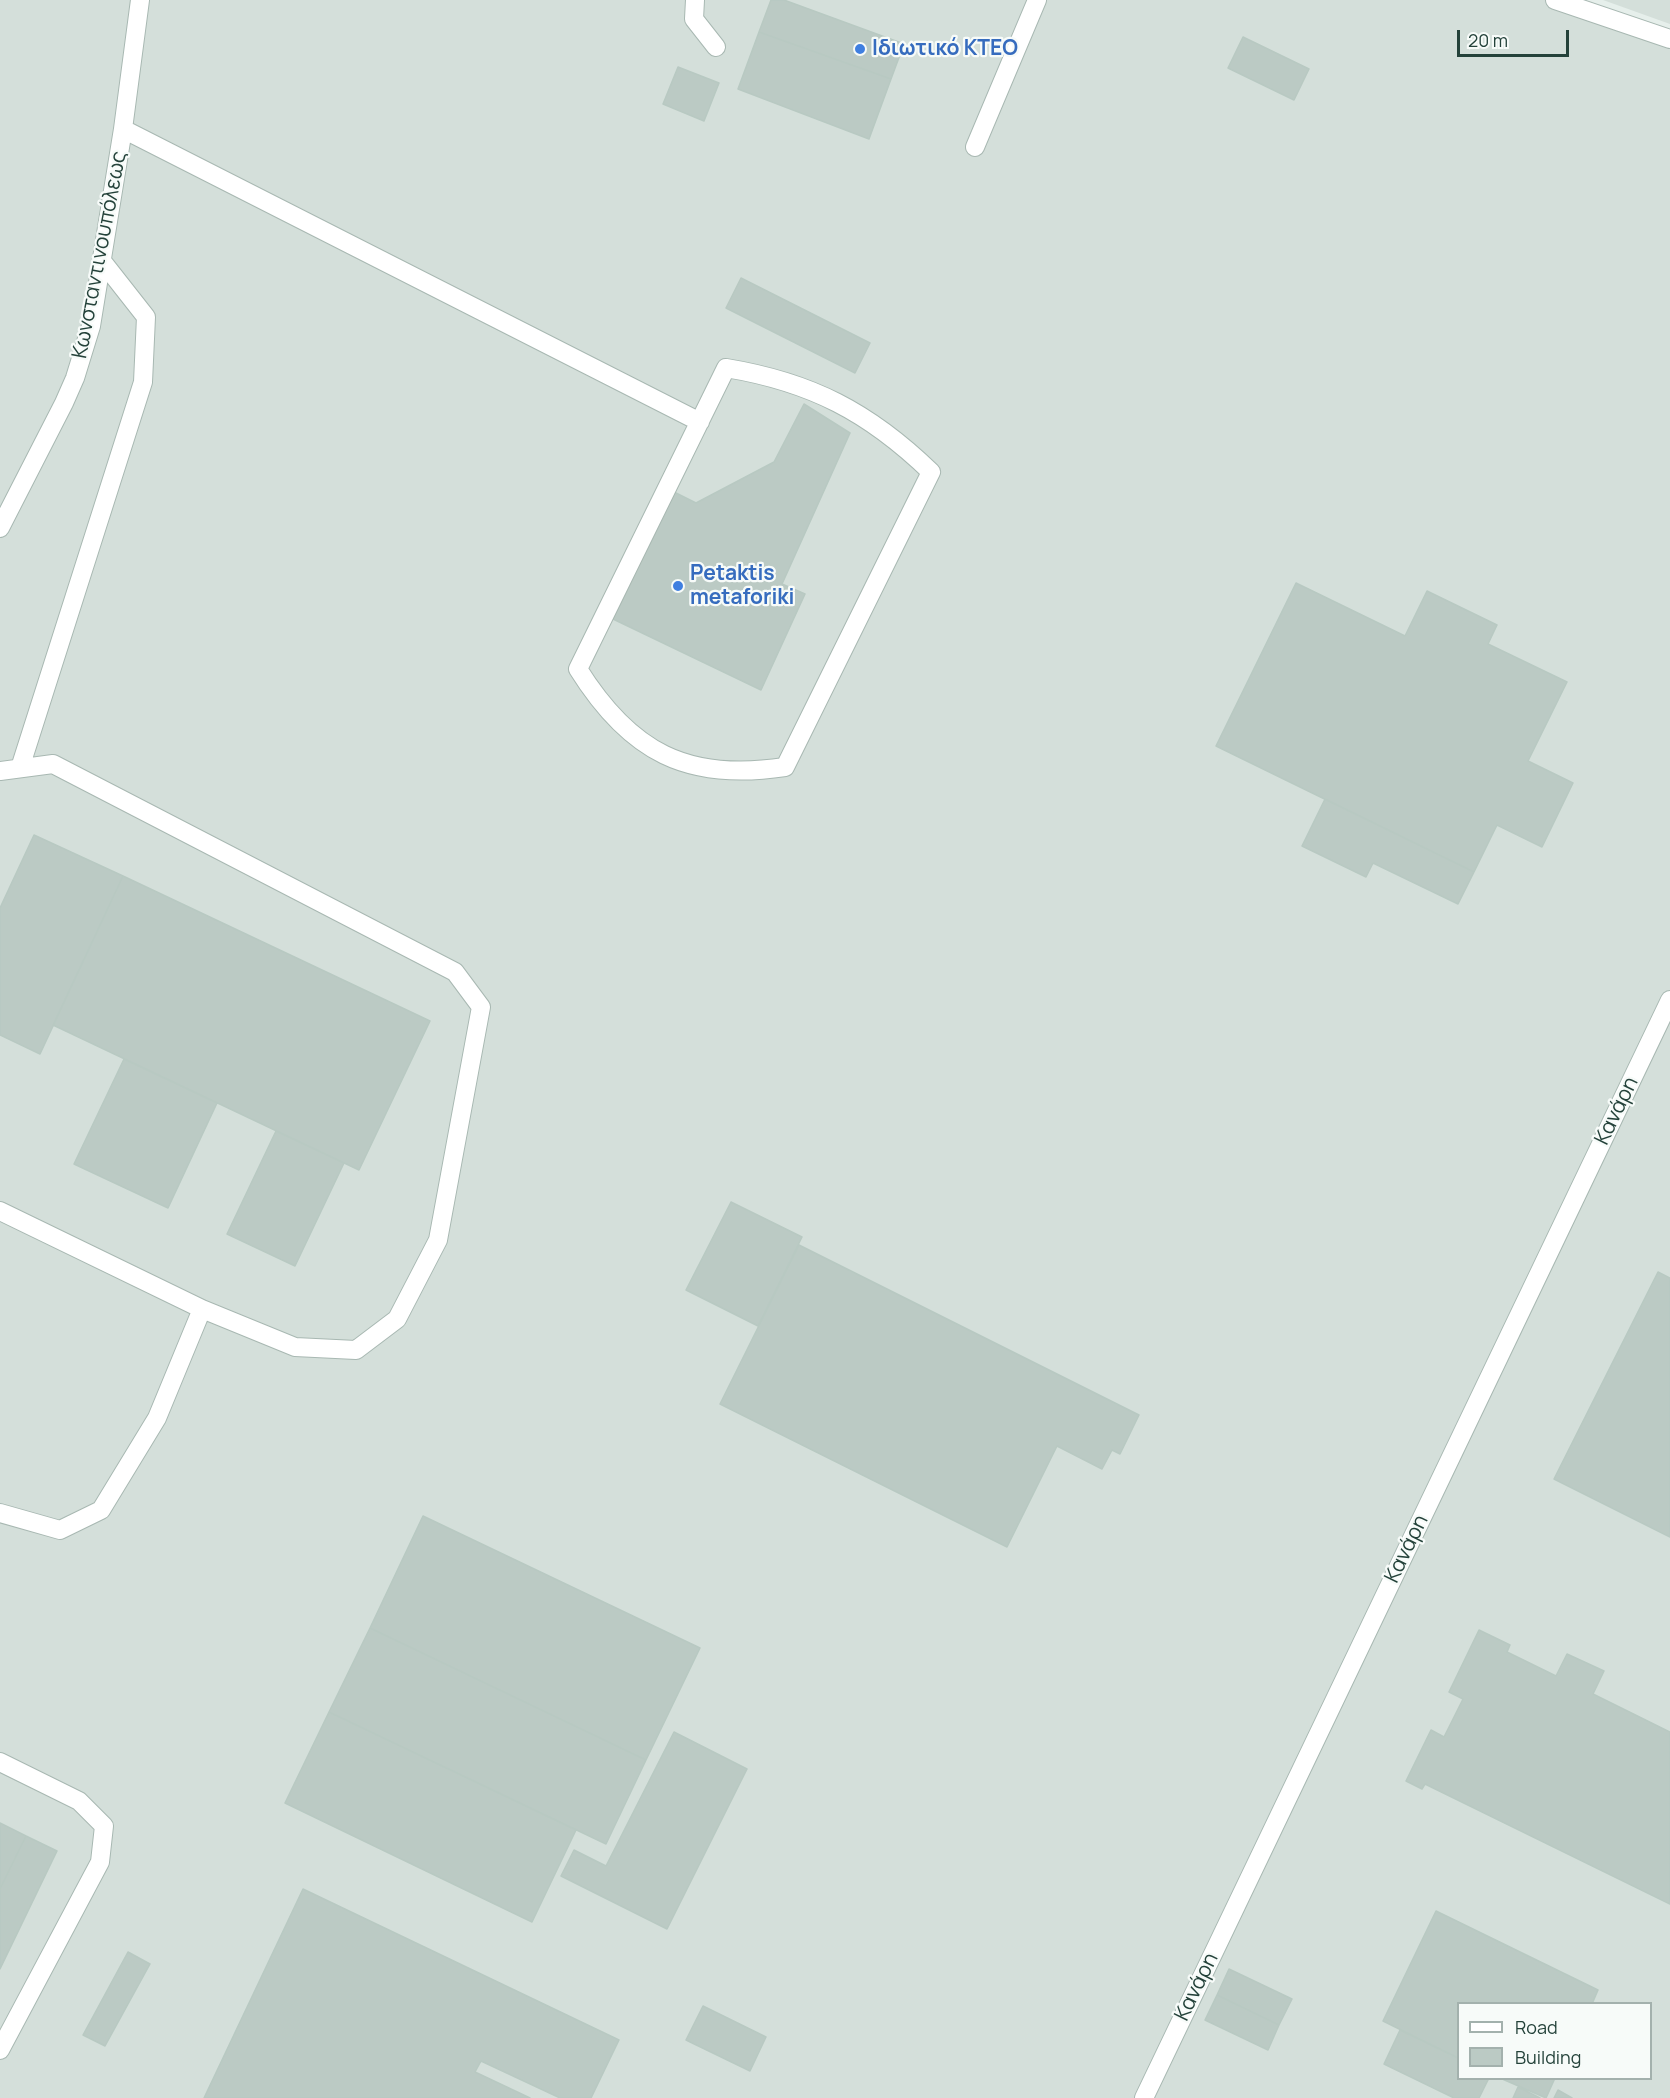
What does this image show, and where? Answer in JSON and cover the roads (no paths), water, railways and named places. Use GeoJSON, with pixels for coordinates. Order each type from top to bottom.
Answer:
{"type":"FeatureCollection","features":[{"type":"Feature","properties":{"kind":"street","name":"Κωνσταντινουπόλεως"},"geometry":{"type":"LineString","coordinates":[[0,528],[75,378],[91,326],[123,129],[140,0]]}},
{"type":"Feature","properties":{"kind":"street"},"geometry":{"type":"LineString","coordinates":[[695,0],[694,19],[716,47]]}},
{"type":"Feature","properties":{"kind":"street"},"geometry":{"type":"LineString","coordinates":[[975,147],[1037,0]]}},
{"type":"Feature","properties":{"kind":"street"},"geometry":{"type":"LineString","coordinates":[[1555,0],[1670,39]]}},
{"type":"Feature","properties":{"kind":"street"},"geometry":{"type":"LineString","coordinates":[[123,129],[700,422]]}},
{"type":"Feature","properties":{"kind":"street"},"geometry":{"type":"LineString","coordinates":[[20,768],[143,382],[146,317],[102,261]]}},
{"type":"Feature","properties":{"kind":"street"},"geometry":{"type":"LineString","coordinates":[[726,368],[764,374],[801,385],[837,401],[871,421],[902,444],[931,472],[785,767],[754,772],[723,772],[693,766],[664,755],[638,739],[614,719],[578,669],[700,422],[726,368]]}},
{"type":"Feature","properties":{"kind":"street"},"geometry":{"type":"LineString","coordinates":[[0,771],[53,764],[455,972],[481,1007],[438,1240],[397,1319],[356,1350],[295,1347],[202,1310],[0,1211]]}},
{"type":"Feature","properties":{"kind":"street","name":"Κανάρη"},"geometry":{"type":"LineString","coordinates":[[1144,2098],[1670,1000]]}},
{"type":"Feature","properties":{"kind":"street"},"geometry":{"type":"LineString","coordinates":[[0,1513],[60,1530],[101,1510],[157,1418],[202,1310]]}},
{"type":"Feature","properties":{"kind":"street"},"geometry":{"type":"LineString","coordinates":[[0,1762],[79,1801],[104,1826],[100,1862],[0,2050]]}},
{"type":"Feature","properties":{"kind":"place","name":"Ιδιωτικό ΚΤΕΟ"},"geometry":{"type":"Point","coordinates":[860,49]}},
{"type":"Feature","properties":{"kind":"place","name":"Petaktis metaforiki"},"geometry":{"type":"Point","coordinates":[678,586]}}]}
